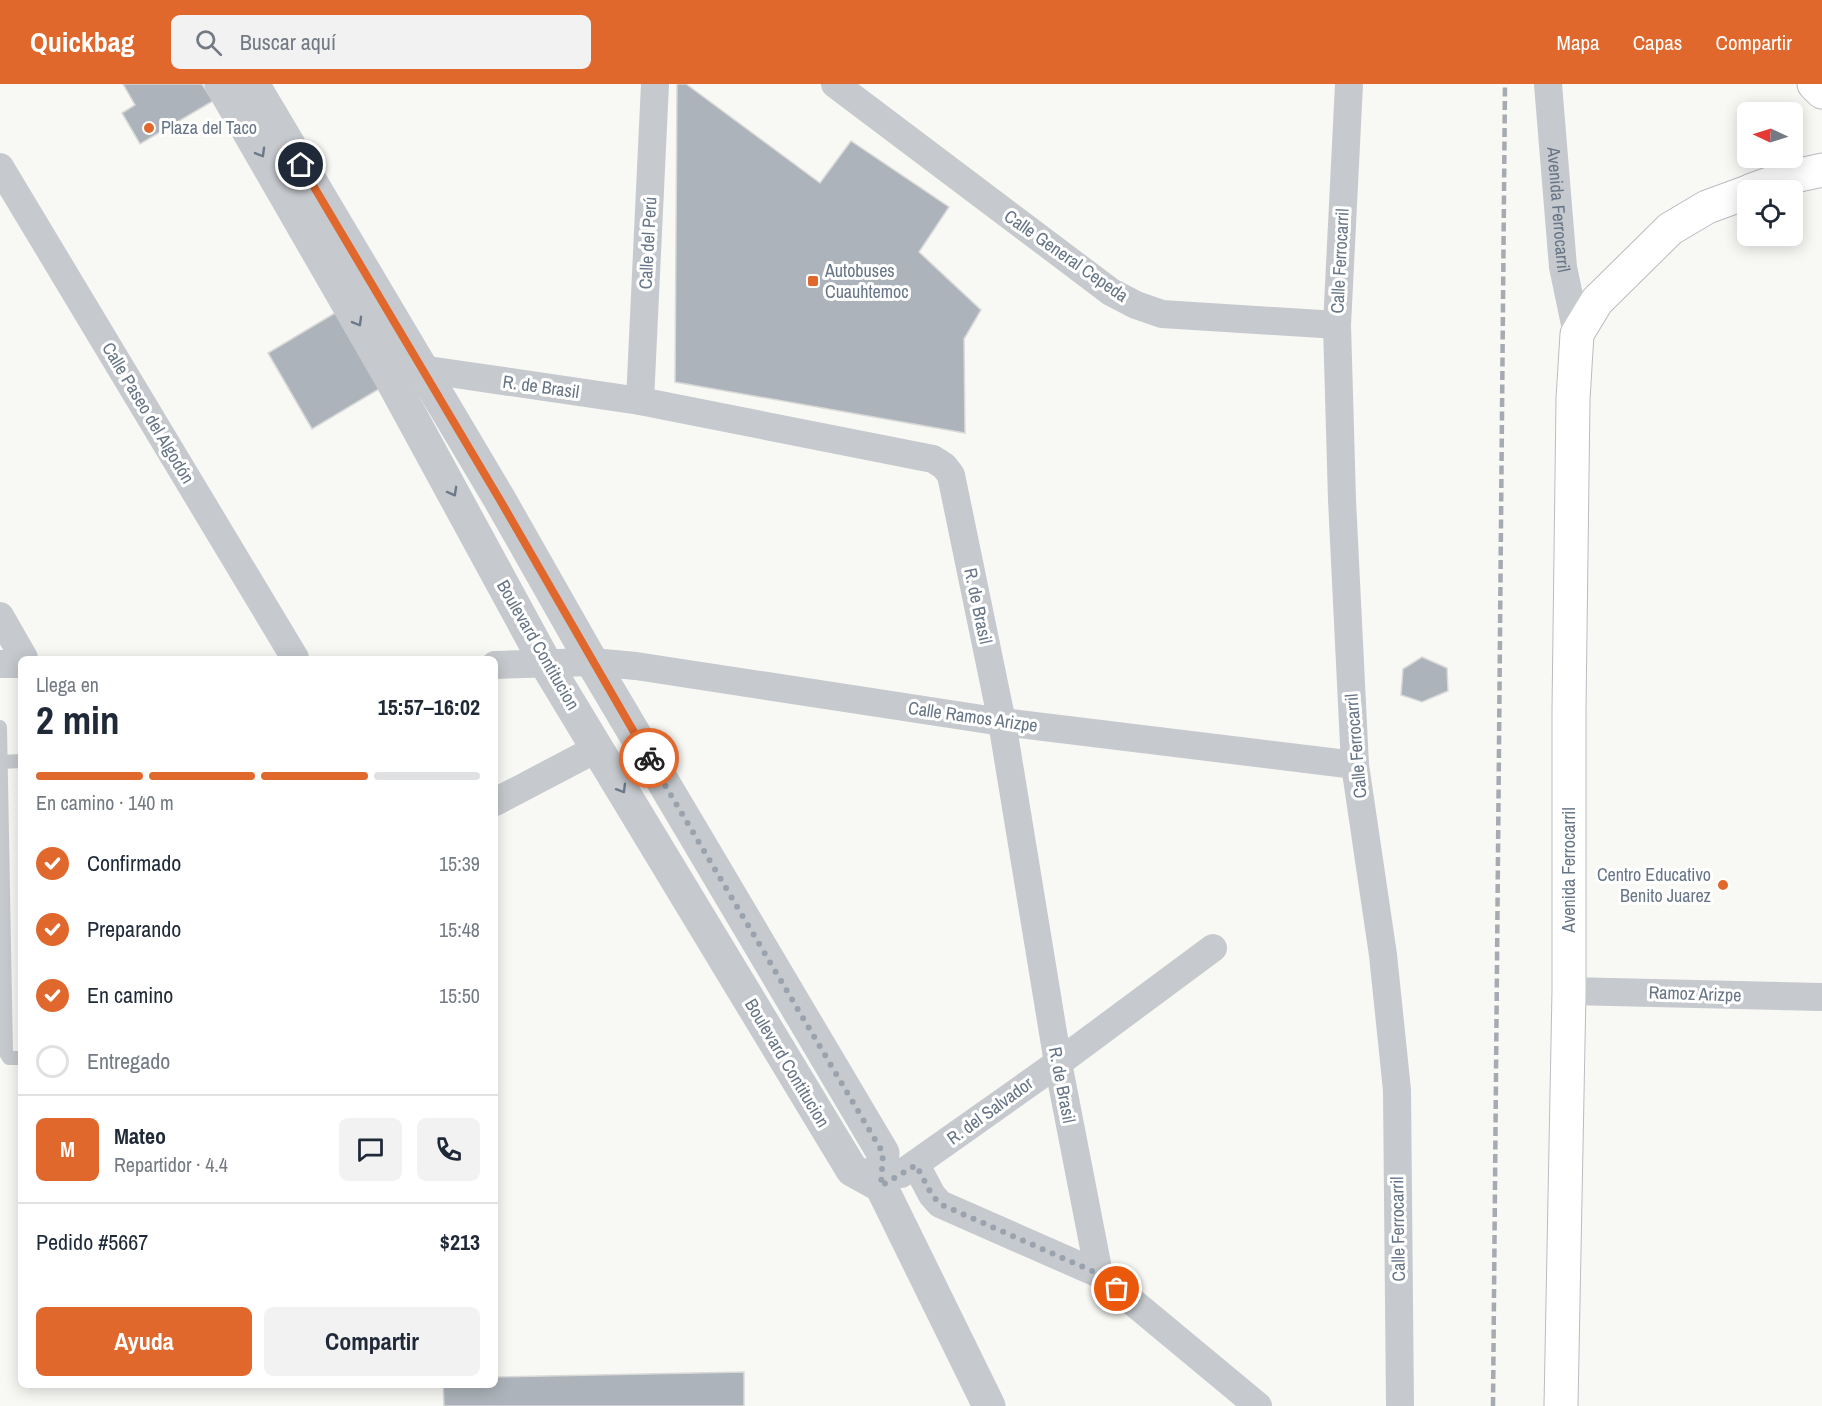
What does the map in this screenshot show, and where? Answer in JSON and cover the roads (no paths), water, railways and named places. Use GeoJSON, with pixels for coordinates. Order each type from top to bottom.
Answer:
{"type":"FeatureCollection","features":[{"type":"Feature","properties":{"kind":"main road"},"geometry":{"type":"LineString","coordinates":[[1814,84],[1822,93]]}},
{"type":"Feature","properties":{"kind":"main road"},"geometry":{"type":"LineString","coordinates":[[1780,180],[1822,170]]}},
{"type":"Feature","properties":{"kind":"main road","name":"Avenida Ferrocarril"},"geometry":{"type":"LineString","coordinates":[[1562,1406],[1569,991],[1569,698],[1573,399],[1577,334],[1597,301],[1670,229],[1707,207],[1737,196]]}},
{"type":"Feature","properties":{"kind":"street","name":"Boulevard Contitucion"},"geometry":{"type":"LineString","coordinates":[[221,84],[391,379],[546,664],[852,1170],[881,1186]]}},
{"type":"Feature","properties":{"kind":"street","name":"Boulevard Contitucion"},"geometry":{"type":"LineString","coordinates":[[253,84],[883,1153],[881,1186],[989,1406]]}},
{"type":"Feature","properties":{"kind":"street","name":"Calle del Perú"},"geometry":{"type":"LineString","coordinates":[[640,401],[655,84]]}},
{"type":"Feature","properties":{"kind":"street","name":"Calle General Cepeda"},"geometry":{"type":"LineString","coordinates":[[834,84],[1111,292],[1136,305],[1162,314],[1182,316],[1337,325]]}},
{"type":"Feature","properties":{"kind":"street","name":"Calle Ferrocarril"},"geometry":{"type":"LineString","coordinates":[[1349,84],[1337,325],[1342,500],[1355,765],[1383,955],[1397,1090],[1400,1406]]}},
{"type":"Feature","properties":{"kind":"street","name":"Avenida Ferrocarril"},"geometry":{"type":"LineString","coordinates":[[1548,84],[1563,267],[1577,334]]}},
{"type":"Feature","properties":{"kind":"street","name":"Calle Paseo del Algodón"},"geometry":{"type":"LineString","coordinates":[[0,167],[294,656]]}},
{"type":"Feature","properties":{"kind":"street","name":"R. de Brasil"},"geometry":{"type":"LineString","coordinates":[[421,369],[640,401],[933,459],[944,466],[951,475],[1002,722],[1058,1063],[1099,1274]]}},
{"type":"Feature","properties":{"kind":"street"},"geometry":{"type":"LineString","coordinates":[[0,616],[23,656]]}},
{"type":"Feature","properties":{"kind":"street","name":"Calle Ramos Arizpe"},"geometry":{"type":"LineString","coordinates":[[498,664],[592,662],[636,666],[1002,722],[1355,765]]}},
{"type":"Feature","properties":{"kind":"street"},"geometry":{"type":"LineString","coordinates":[[0,664],[18,664]]}},
{"type":"Feature","properties":{"kind":"street"},"geometry":{"type":"LineString","coordinates":[[498,800],[598,748]]}},
{"type":"Feature","properties":{"kind":"street","name":"R. del Salvador"},"geometry":{"type":"LineString","coordinates":[[881,1186],[916,1165],[1213,948]]}},
{"type":"Feature","properties":{"kind":"street","name":"Ramoz Arizpe"},"geometry":{"type":"LineString","coordinates":[[1569,991],[1822,997]]}},
{"type":"Feature","properties":{"kind":"street"},"geometry":{"type":"LineString","coordinates":[[916,1165],[932,1195],[940,1204],[1099,1274],[1258,1406]]}},
{"type":"Feature","properties":{"kind":"lane"},"geometry":{"type":"LineString","coordinates":[[0,727],[6,1053],[9,1058],[18,1058]]}},
{"type":"Feature","properties":{"kind":"lane"},"geometry":{"type":"LineString","coordinates":[[1,762],[18,761]]}},
{"type":"Feature","properties":{"kind":"railway"},"geometry":{"type":"LineString","coordinates":[[1493,1406],[1505,84]]}},
{"type":"Feature","properties":{"kind":"place","name":"Plaza del Taco"},"geometry":{"type":"Point","coordinates":[149,128]}},
{"type":"Feature","properties":{"kind":"place","name":"Autobuses Cuauhtemoc"},"geometry":{"type":"Point","coordinates":[813,281]}},
{"type":"Feature","properties":{"kind":"place","name":"Centro Educativo Benito Juarez"},"geometry":{"type":"Point","coordinates":[1723,885]}}]}
